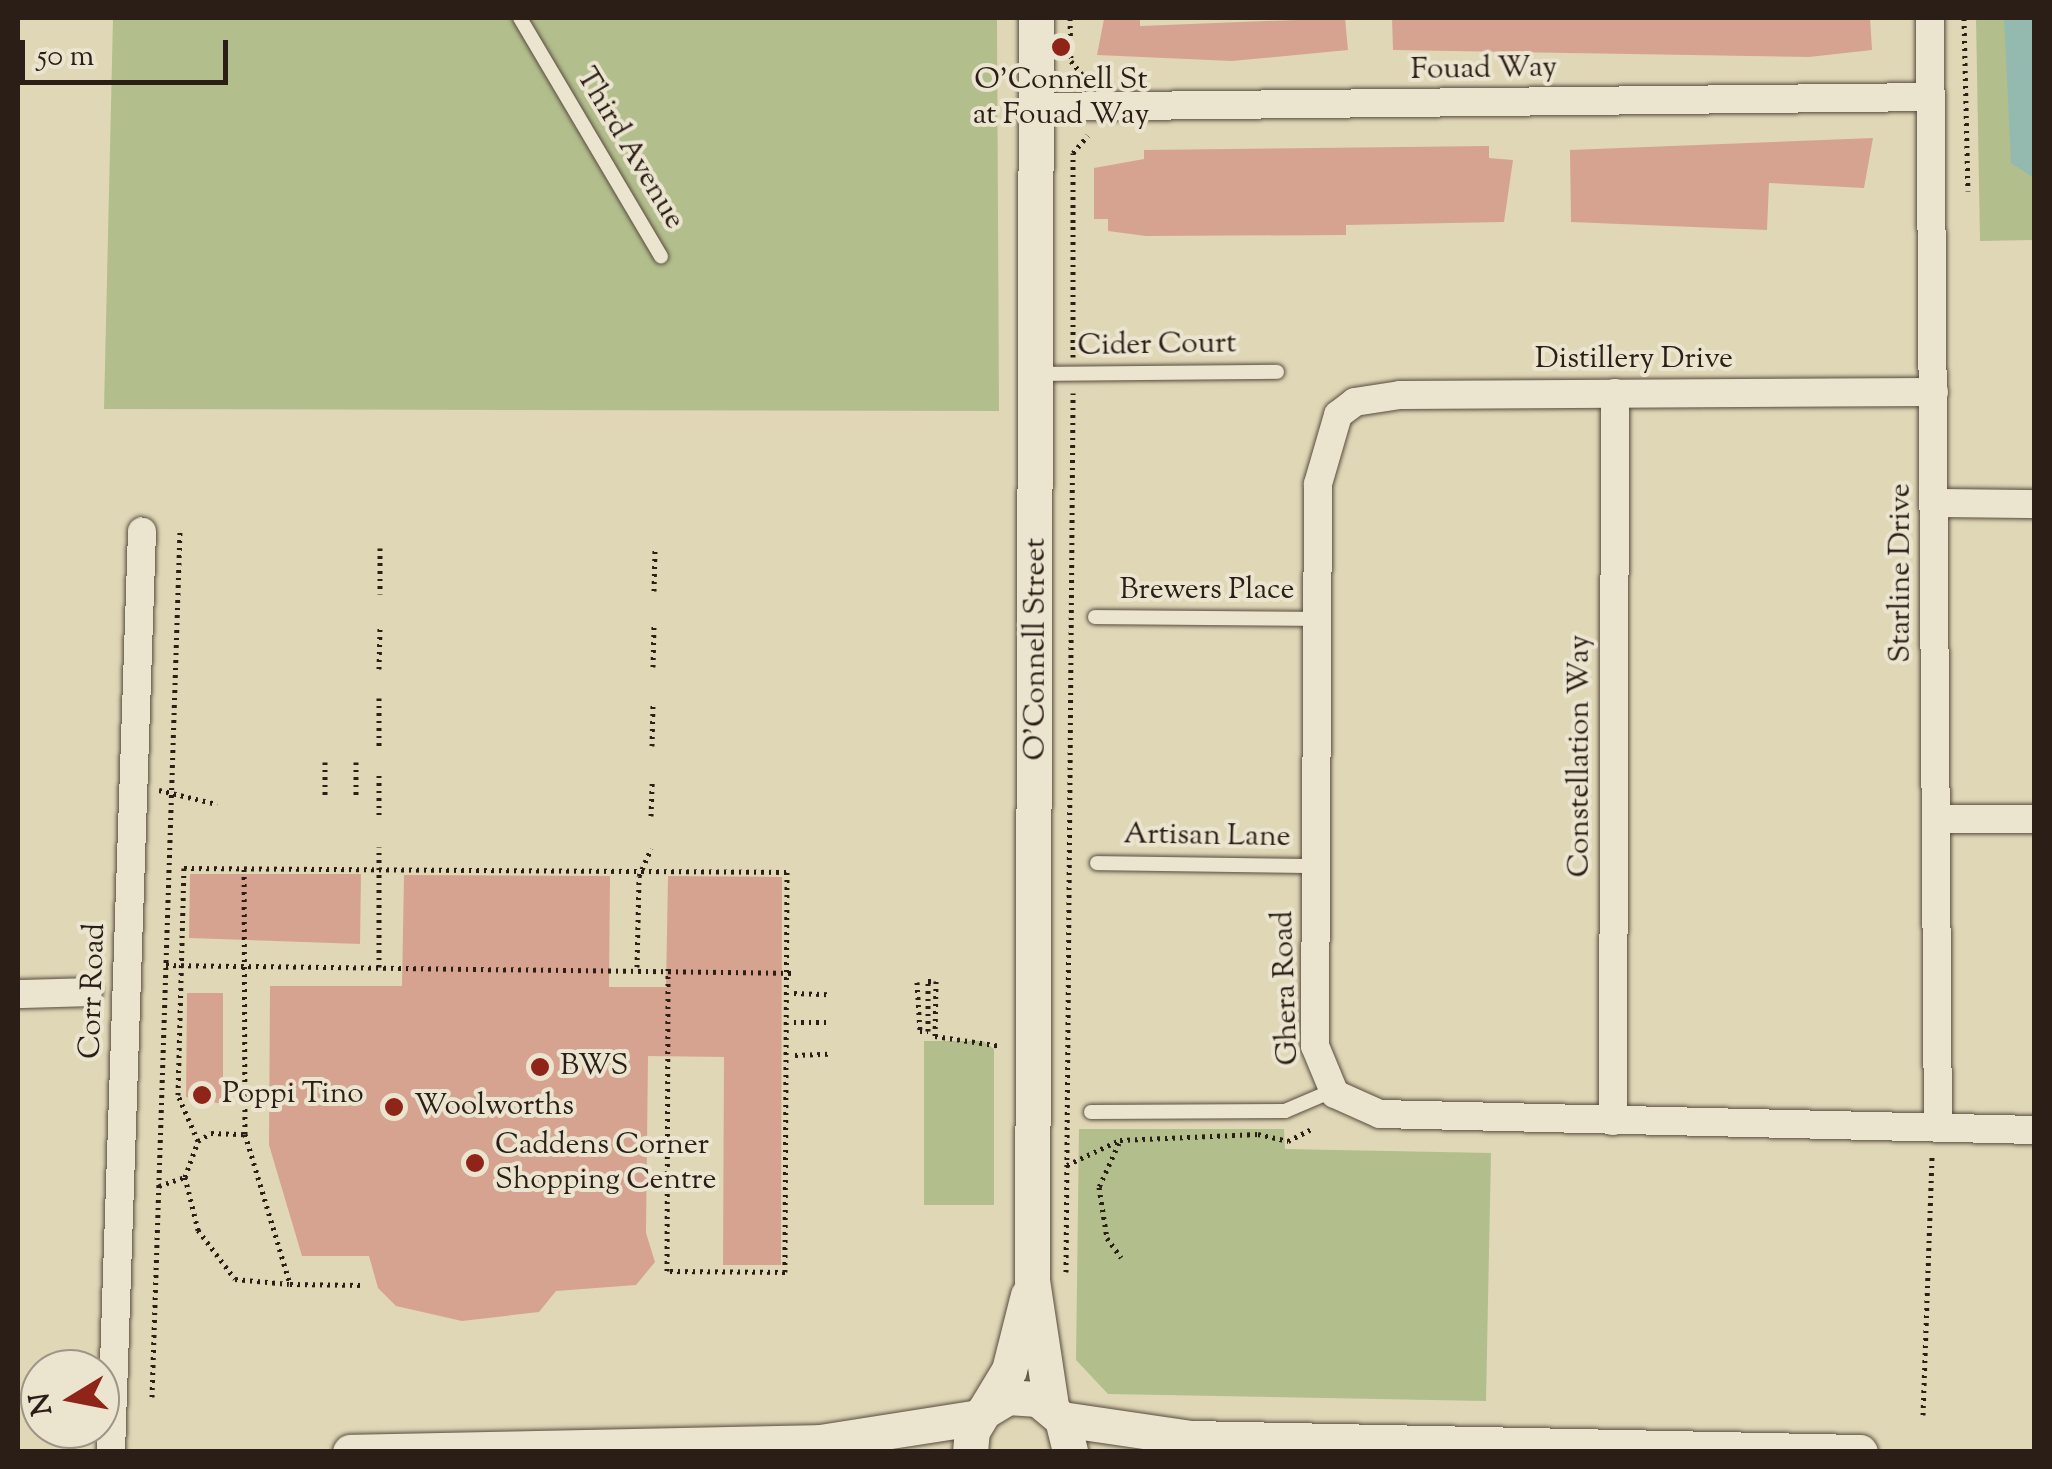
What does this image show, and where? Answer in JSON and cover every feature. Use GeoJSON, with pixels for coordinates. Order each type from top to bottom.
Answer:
{"type":"FeatureCollection","features":[{"type":"Feature","properties":{"kind":"street","name":"O'Connell Street"},"geometry":{"type":"LineString","coordinates":[[1036,18],[1056,374],[1049,1278],[1061,1425]]}},
{"type":"Feature","properties":{"kind":"street","name":"Starline Drive"},"geometry":{"type":"LineString","coordinates":[[1930,18],[1935,1140]]}},
{"type":"Feature","properties":{"kind":"street","name":"Fouad Way"},"geometry":{"type":"LineString","coordinates":[[1038,107],[1932,96]]}},
{"type":"Feature","properties":{"kind":"street","name":"Constellation Way"},"geometry":{"type":"LineString","coordinates":[[1613,1120],[1615,392]]}},
{"type":"Feature","properties":{"kind":"street","name":"Distillery Drive"},"geometry":{"type":"LineString","coordinates":[[1338,415],[1355,402],[1400,395],[1934,392]]}},
{"type":"Feature","properties":{"kind":"street","name":"Ghera Road"},"geometry":{"type":"LineString","coordinates":[[1338,415],[1318,484],[1315,1046],[1332,1091],[1380,1114],[1613,1120],[1935,1140],[2034,1130]]}},
{"type":"Feature","properties":{"kind":"street"},"geometry":{"type":"LineString","coordinates":[[1934,503],[2034,504]]}},
{"type":"Feature","properties":{"kind":"street","name":"Corr Road"},"geometry":{"type":"LineString","coordinates":[[111,1452],[142,532]]}},
{"type":"Feature","properties":{"kind":"street"},"geometry":{"type":"LineString","coordinates":[[1936,819],[2034,819]]}},
{"type":"Feature","properties":{"kind":"street"},"geometry":{"type":"LineString","coordinates":[[18,994],[88,992]]}},
{"type":"Feature","properties":{"kind":"street","name":"O'Connell Street"},"geometry":{"type":"LineString","coordinates":[[970,1452],[981,1414],[1008,1370],[1049,1278]]}},
{"type":"Feature","properties":{"kind":"street"},"geometry":{"type":"LineString","coordinates":[[350,1452],[820,1442],[981,1414],[1008,1397],[1061,1425],[1191,1438],[1860,1452]]}},
{"type":"Feature","properties":{"kind":"street"},"geometry":{"type":"LineString","coordinates":[[1150,1452],[1191,1438]]}},
{"type":"Feature","properties":{"kind":"street"},"geometry":{"type":"LineString","coordinates":[[820,1442],[874,1452]]}},
{"type":"Feature","properties":{"kind":"lane","name":"Third Avenue"},"geometry":{"type":"LineString","coordinates":[[520,18],[661,256]]}},
{"type":"Feature","properties":{"kind":"lane","name":"Cider Court"},"geometry":{"type":"LineString","coordinates":[[1056,374],[1277,372]]}},
{"type":"Feature","properties":{"kind":"lane","name":"Brewers Place"},"geometry":{"type":"LineString","coordinates":[[1095,617],[1318,619]]}},
{"type":"Feature","properties":{"kind":"lane","name":"Artisan Lane"},"geometry":{"type":"LineString","coordinates":[[1097,863],[1316,866]]}},
{"type":"Feature","properties":{"kind":"lane"},"geometry":{"type":"LineString","coordinates":[[1091,1112],[1285,1111],[1332,1091]]}},
{"type":"Feature","properties":{"kind":"path"},"geometry":{"type":"LineString","coordinates":[[1070,18],[1074,68],[1094,80],[1093,90]]}},
{"type":"Feature","properties":{"kind":"path"},"geometry":{"type":"LineString","coordinates":[[1964,18],[1968,191]]}},
{"type":"Feature","properties":{"kind":"path"},"geometry":{"type":"LineString","coordinates":[[1049,1278],[1067,1165],[1056,374],[1073,153],[1094,122]]}},
{"type":"Feature","properties":{"kind":"path"},"geometry":{"type":"LineString","coordinates":[[152,1397],[180,532]]}},
{"type":"Feature","properties":{"kind":"path"},"geometry":{"type":"LineString","coordinates":[[380,548],[380,594]]}},
{"type":"Feature","properties":{"kind":"path"},"geometry":{"type":"LineString","coordinates":[[654,592],[655,550]]}},
{"type":"Feature","properties":{"kind":"path"},"geometry":{"type":"LineString","coordinates":[[653,667],[654,626]]}},
{"type":"Feature","properties":{"kind":"path"},"geometry":{"type":"LineString","coordinates":[[380,627],[380,669]]}},
{"type":"Feature","properties":{"kind":"path"},"geometry":{"type":"LineString","coordinates":[[380,698],[380,748]]}},
{"type":"Feature","properties":{"kind":"path"},"geometry":{"type":"LineString","coordinates":[[652,746],[653,705]]}},
{"type":"Feature","properties":{"kind":"path"},"geometry":{"type":"LineString","coordinates":[[325,762],[325,797]]}},
{"type":"Feature","properties":{"kind":"path"},"geometry":{"type":"LineString","coordinates":[[356,762],[356,797]]}},
{"type":"Feature","properties":{"kind":"path"},"geometry":{"type":"LineString","coordinates":[[379,815],[380,774]]}},
{"type":"Feature","properties":{"kind":"path"},"geometry":{"type":"LineString","coordinates":[[651,816],[652,780]]}},
{"type":"Feature","properties":{"kind":"path"},"geometry":{"type":"LineString","coordinates":[[159,790],[217,804]]}},
{"type":"Feature","properties":{"kind":"path"},"geometry":{"type":"LineString","coordinates":[[379,847],[379,967]]}},
{"type":"Feature","properties":{"kind":"path"},"geometry":{"type":"LineString","coordinates":[[637,968],[642,871],[651,848]]}},
{"type":"Feature","properties":{"kind":"path"},"geometry":{"type":"LineString","coordinates":[[364,1285],[290,1284],[235,1278],[198,1230],[184,1177],[198,1141],[178,1095],[184,868],[787,872],[784,1272],[667,1271],[668,966]]}},
{"type":"Feature","properties":{"kind":"path"},"geometry":{"type":"LineString","coordinates":[[244,868],[245,1134],[290,1284]]}},
{"type":"Feature","properties":{"kind":"path"},"geometry":{"type":"LineString","coordinates":[[166,965],[668,966],[786,968],[794,973]]}},
{"type":"Feature","properties":{"kind":"path"},"geometry":{"type":"LineString","coordinates":[[918,982],[920,1031],[928,1031],[928,981],[936,982],[936,1036],[1001,1046]]}},
{"type":"Feature","properties":{"kind":"path"},"geometry":{"type":"LineString","coordinates":[[794,993],[828,994]]}},
{"type":"Feature","properties":{"kind":"path"},"geometry":{"type":"LineString","coordinates":[[794,1022],[828,1022]]}},
{"type":"Feature","properties":{"kind":"path"},"geometry":{"type":"LineString","coordinates":[[794,1054],[828,1054]]}},
{"type":"Feature","properties":{"kind":"path"},"geometry":{"type":"LineString","coordinates":[[1067,1165],[1120,1140],[1258,1134],[1288,1142],[1312,1128]]}},
{"type":"Feature","properties":{"kind":"path"},"geometry":{"type":"LineString","coordinates":[[198,1141],[245,1134]]}},
{"type":"Feature","properties":{"kind":"path"},"geometry":{"type":"LineString","coordinates":[[1120,1140],[1099,1187],[1107,1238],[1121,1258]]}},
{"type":"Feature","properties":{"kind":"path"},"geometry":{"type":"LineString","coordinates":[[1923,1415],[1935,1140]]}},
{"type":"Feature","properties":{"kind":"path"},"geometry":{"type":"LineString","coordinates":[[159,1186],[184,1177]]}},
{"type":"Feature","properties":{"kind":"green space"},"geometry":{"type":"Polygon","coordinates":[[[113,18],[997,18],[999,411],[104,409],[113,18]]]}},
{"type":"Feature","properties":{"kind":"green space"},"geometry":{"type":"Polygon","coordinates":[[[1976,18],[2034,18],[2034,240],[1980,241],[1976,18]]]}},
{"type":"Feature","properties":{"kind":"green space"},"geometry":{"type":"Polygon","coordinates":[[[924,1041],[983,1041],[994,1049],[994,1205],[924,1205],[924,1041]]]}},
{"type":"Feature","properties":{"kind":"green space"},"geometry":{"type":"Polygon","coordinates":[[[1079,1129],[1284,1129],[1285,1149],[1491,1153],[1486,1401],[1108,1394],[1076,1360],[1079,1129]]]}},
{"type":"Feature","properties":{"kind":"water"},"geometry":{"type":"Polygon","coordinates":[[[2004,18],[2034,18],[2032,177],[2011,163],[2004,18]]]}},
{"type":"Feature","properties":{"kind":"building"},"geometry":{"type":"Polygon","coordinates":[[[1140,18],[1140,26],[1345,18],[1348,50],[1232,61],[1097,55],[1104,19],[1140,18]]]}},
{"type":"Feature","properties":{"kind":"building"},"geometry":{"type":"Polygon","coordinates":[[[1392,18],[1870,18],[1872,50],[1809,57],[1393,50],[1392,18]]]}},
{"type":"Feature","properties":{"kind":"building"},"geometry":{"type":"Polygon","coordinates":[[[1873,138],[1864,188],[1769,183],[1767,230],[1571,222],[1570,150],[1873,138]]]}},
{"type":"Feature","properties":{"kind":"building"},"geometry":{"type":"Polygon","coordinates":[[[1489,146],[1489,158],[1513,160],[1504,222],[1346,225],[1346,235],[1146,236],[1108,231],[1108,219],[1094,219],[1094,168],[1144,159],[1144,150],[1489,146]]]}},
{"type":"Feature","properties":{"kind":"building"},"geometry":{"type":"Polygon","coordinates":[[[190,874],[361,874],[360,944],[189,938],[190,874]]]}},
{"type":"Feature","properties":{"kind":"building"},"geometry":{"type":"Polygon","coordinates":[[[404,875],[610,876],[609,987],[666,987],[668,876],[782,877],[781,1265],[723,1265],[724,1057],[648,1056],[646,1233],[655,1262],[636,1285],[556,1291],[539,1312],[462,1321],[396,1306],[378,1288],[369,1256],[302,1256],[269,1145],[270,986],[402,986],[404,875]]]}},
{"type":"Feature","properties":{"kind":"building"},"geometry":{"type":"Polygon","coordinates":[[[187,993],[223,993],[223,1104],[186,1097],[187,993]]]}},
{"type":"Feature","properties":{"kind":"place","name":"O'Connell St at Fouad Way"},"geometry":{"type":"Point","coordinates":[1061,47]}},
{"type":"Feature","properties":{"kind":"place","name":"BWS"},"geometry":{"type":"Point","coordinates":[540,1067]}},
{"type":"Feature","properties":{"kind":"place","name":"Poppi Tino"},"geometry":{"type":"Point","coordinates":[202,1095]}},
{"type":"Feature","properties":{"kind":"place","name":"Woolworths"},"geometry":{"type":"Point","coordinates":[394,1107]}},
{"type":"Feature","properties":{"kind":"place","name":"Caddens Corner Shopping Centre"},"geometry":{"type":"Point","coordinates":[475,1163]}}]}
